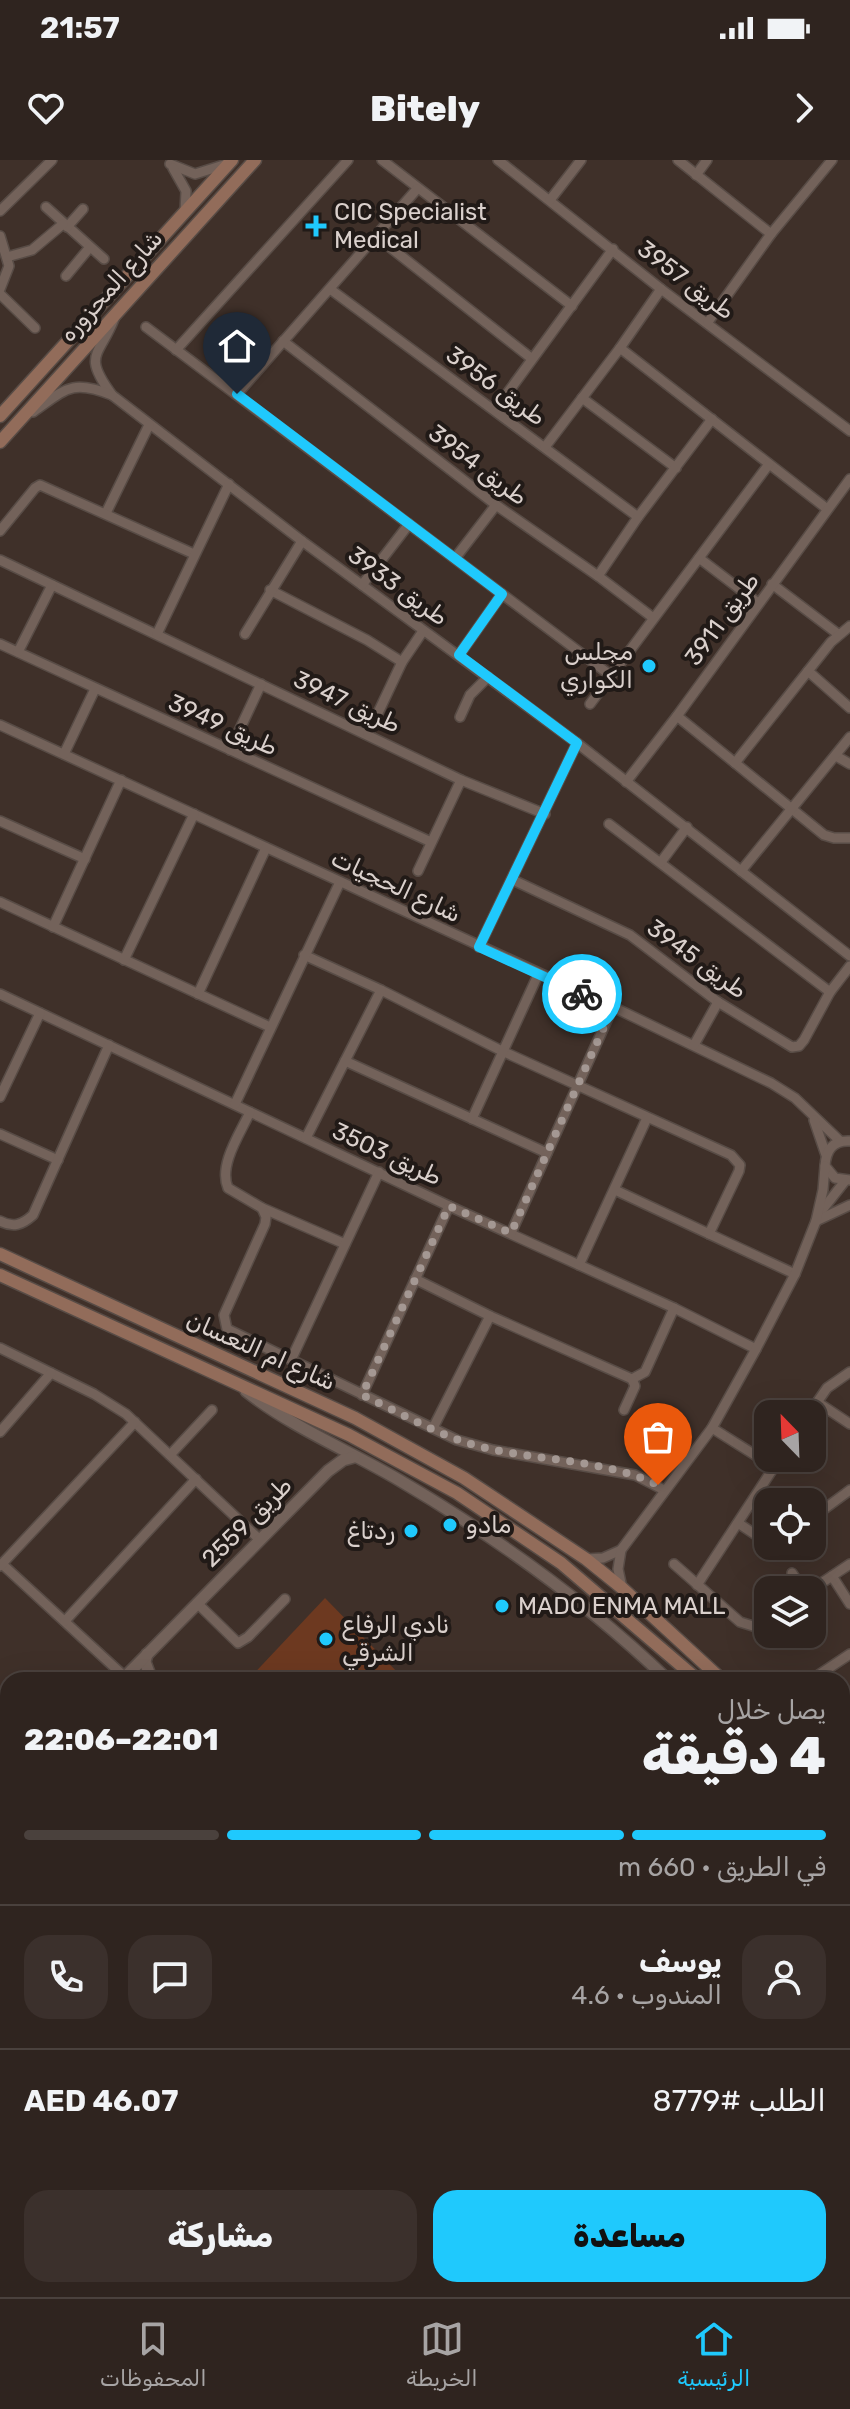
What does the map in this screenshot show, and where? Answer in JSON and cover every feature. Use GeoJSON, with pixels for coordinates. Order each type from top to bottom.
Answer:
{"type":"FeatureCollection","features":[{"type":"Feature","properties":{"kind":"main road","name":"شارع المحزوره"},"geometry":{"type":"LineString","coordinates":[[0,442],[255,160]]}},
{"type":"Feature","properties":{"kind":"main road","name":"شارع المحزوره"},"geometry":{"type":"LineString","coordinates":[[0,416],[230,162]]}},
{"type":"Feature","properties":{"kind":"main road","name":"شارع ام النعسان"},"geometry":{"type":"LineString","coordinates":[[0,1254],[383,1432],[464,1478],[586,1559],[713,1672]]}},
{"type":"Feature","properties":{"kind":"main road","name":"شارع ام النعسان"},"geometry":{"type":"LineString","coordinates":[[0,1275],[349,1435],[457,1493],[561,1563],[689,1672]]}},
{"type":"Feature","properties":{"kind":"street"},"geometry":{"type":"LineString","coordinates":[[0,211],[52,160]]}},
{"type":"Feature","properties":{"kind":"street"},"geometry":{"type":"LineString","coordinates":[[176,350],[348,160]]}},
{"type":"Feature","properties":{"kind":"street"},"geometry":{"type":"LineString","coordinates":[[382,160],[572,306]]}},
{"type":"Feature","properties":{"kind":"street","name":"طريق 3957"},"geometry":{"type":"LineString","coordinates":[[498,160],[661,289],[850,431]]}},
{"type":"Feature","properties":{"kind":"street"},"geometry":{"type":"LineString","coordinates":[[550,200],[581,160]]}},
{"type":"Feature","properties":{"kind":"street"},"geometry":{"type":"LineString","coordinates":[[678,160],[771,234]]}},
{"type":"Feature","properties":{"kind":"street"},"geometry":{"type":"LineString","coordinates":[[696,175],[707,160]]}},
{"type":"Feature","properties":{"kind":"street"},"geometry":{"type":"LineString","coordinates":[[708,322],[771,234],[832,160]]}},
{"type":"Feature","properties":{"kind":"street"},"geometry":{"type":"LineString","coordinates":[[168,162],[195,174],[230,162]]}},
{"type":"Feature","properties":{"kind":"street"},"geometry":{"type":"LineString","coordinates":[[168,162],[184,186],[185,212]]}},
{"type":"Feature","properties":{"kind":"street"},"geometry":{"type":"LineString","coordinates":[[237,394],[417,189]]}},
{"type":"Feature","properties":{"kind":"street"},"geometry":{"type":"LineString","coordinates":[[46,207],[104,259]]}},
{"type":"Feature","properties":{"kind":"street"},"geometry":{"type":"LineString","coordinates":[[7,257],[32,250],[83,209]]}},
{"type":"Feature","properties":{"kind":"street"},"geometry":{"type":"LineString","coordinates":[[0,236],[7,257],[7,274],[0,292],[35,328]]}},
{"type":"Feature","properties":{"kind":"street"},"geometry":{"type":"LineString","coordinates":[[377,237],[531,358]]}},
{"type":"Feature","properties":{"kind":"street"},"geometry":{"type":"LineString","coordinates":[[66,276],[90,247]]}},
{"type":"Feature","properties":{"kind":"street"},"geometry":{"type":"LineString","coordinates":[[495,410],[613,249]]}},
{"type":"Feature","properties":{"kind":"street","name":"طريق 3956"},"geometry":{"type":"LineString","coordinates":[[330,289],[638,517]]}},
{"type":"Feature","properties":{"kind":"street"},"geometry":{"type":"LineString","coordinates":[[545,447],[661,289]]}},
{"type":"Feature","properties":{"kind":"street","name":"طريق 3933"},"geometry":{"type":"LineString","coordinates":[[118,310],[97,348],[95,359],[99,378],[112,395],[302,541],[577,743],[846,953]]}},
{"type":"Feature","properties":{"kind":"street"},"geometry":{"type":"LineString","coordinates":[[146,327],[610,675]]}},
{"type":"Feature","properties":{"kind":"street","name":"طريق 3954"},"geometry":{"type":"LineString","coordinates":[[283,341],[496,505],[652,617]]}},
{"type":"Feature","properties":{"kind":"street"},"geometry":{"type":"LineString","coordinates":[[620,348],[826,508]]}},
{"type":"Feature","properties":{"kind":"street","name":"طريق 3933"},"geometry":{"type":"LineString","coordinates":[[18,421],[66,388],[91,387],[112,395]]}},
{"type":"Feature","properties":{"kind":"street","name":"طريق 3956"},"geometry":{"type":"LineString","coordinates":[[582,398],[676,468]]}},
{"type":"Feature","properties":{"kind":"street"},"geometry":{"type":"LineString","coordinates":[[598,576],[712,419]]}},
{"type":"Feature","properties":{"kind":"street"},"geometry":{"type":"LineString","coordinates":[[106,513],[149,425]]}},
{"type":"Feature","properties":{"kind":"street"},"geometry":{"type":"LineString","coordinates":[[590,704],[769,464]]}},
{"type":"Feature","properties":{"kind":"street","name":"طريق 3911"},"geometry":{"type":"LineString","coordinates":[[626,782],[850,479]]}},
{"type":"Feature","properties":{"kind":"street"},"geometry":{"type":"LineString","coordinates":[[157,634],[229,484]]}},
{"type":"Feature","properties":{"kind":"street"},"geometry":{"type":"LineString","coordinates":[[0,531],[35,488],[45,486],[194,554]]}},
{"type":"Feature","properties":{"kind":"street"},"geometry":{"type":"LineString","coordinates":[[456,557],[496,505]]}},
{"type":"Feature","properties":{"kind":"street"},"geometry":{"type":"LineString","coordinates":[[362,585],[409,524]]}},
{"type":"Feature","properties":{"kind":"street"},"geometry":{"type":"LineString","coordinates":[[245,634],[302,541]]}},
{"type":"Feature","properties":{"kind":"street"},"geometry":{"type":"LineString","coordinates":[[699,558],[758,603]]}},
{"type":"Feature","properties":{"kind":"street","name":"طريق 3947"},"geometry":{"type":"LineString","coordinates":[[0,560],[461,780],[545,814]]}},
{"type":"Feature","properties":{"kind":"street"},"geometry":{"type":"LineString","coordinates":[[772,584],[838,634]]}},
{"type":"Feature","properties":{"kind":"street"},"geometry":{"type":"LineString","coordinates":[[18,652],[52,585]]}},
{"type":"Feature","properties":{"kind":"street"},"geometry":{"type":"LineString","coordinates":[[270,590],[367,640],[402,662]]}},
{"type":"Feature","properties":{"kind":"street"},"geometry":{"type":"LineString","coordinates":[[459,655],[502,594]]}},
{"type":"Feature","properties":{"kind":"street"},"geometry":{"type":"LineString","coordinates":[[735,763],[838,634],[850,626]]}},
{"type":"Feature","properties":{"kind":"street"},"geometry":{"type":"LineString","coordinates":[[368,734],[402,662],[423,631]]}},
{"type":"Feature","properties":{"kind":"street","name":"طريق 3949"},"geometry":{"type":"LineString","coordinates":[[0,644],[431,842]]}},
{"type":"Feature","properties":{"kind":"street"},"geometry":{"type":"LineString","coordinates":[[808,671],[850,708]]}},
{"type":"Feature","properties":{"kind":"street"},"geometry":{"type":"LineString","coordinates":[[460,717],[470,695],[488,677]]}},
{"type":"Feature","properties":{"kind":"street"},"geometry":{"type":"LineString","coordinates":[[230,750],[261,684]]}},
{"type":"Feature","properties":{"kind":"street"},"geometry":{"type":"LineString","coordinates":[[64,754],[95,689]]}},
{"type":"Feature","properties":{"kind":"street"},"geometry":{"type":"LineString","coordinates":[[677,716],[824,835],[850,838]]}},
{"type":"Feature","properties":{"kind":"street","name":"شارع الحجيات"},"geometry":{"type":"LineString","coordinates":[[0,725],[780,1087],[845,1141]]}},
{"type":"Feature","properties":{"kind":"street"},"geometry":{"type":"LineString","coordinates":[[741,871],[850,737]]}},
{"type":"Feature","properties":{"kind":"street"},"geometry":{"type":"LineString","coordinates":[[479,947],[577,743]]}},
{"type":"Feature","properties":{"kind":"street"},"geometry":{"type":"LineString","coordinates":[[836,756],[850,764]]}},
{"type":"Feature","properties":{"kind":"street"},"geometry":{"type":"LineString","coordinates":[[53,927],[121,780]]}},
{"type":"Feature","properties":{"kind":"street"},"geometry":{"type":"LineString","coordinates":[[418,871],[461,780]]}},
{"type":"Feature","properties":{"kind":"street"},"geometry":{"type":"LineString","coordinates":[[124,960],[194,814]]}},
{"type":"Feature","properties":{"kind":"street"},"geometry":{"type":"LineString","coordinates":[[0,821],[85,859]]}},
{"type":"Feature","properties":{"kind":"street"},"geometry":{"type":"LineString","coordinates":[[609,824],[830,992]]}},
{"type":"Feature","properties":{"kind":"street"},"geometry":{"type":"LineString","coordinates":[[661,862],[687,827]]}},
{"type":"Feature","properties":{"kind":"street"},"geometry":{"type":"LineString","coordinates":[[198,994],[266,848]]}},
{"type":"Feature","properties":{"kind":"street","name":"طريق 3945"},"geometry":{"type":"LineString","coordinates":[[513,880],[630,935],[718,1002],[792,1047],[799,1046],[804,1040],[830,992],[850,966]]}},
{"type":"Feature","properties":{"kind":"street"},"geometry":{"type":"LineString","coordinates":[[235,1104],[340,882]]}},
{"type":"Feature","properties":{"kind":"street"},"geometry":{"type":"LineString","coordinates":[[0,902],[270,1027]]}},
{"type":"Feature","properties":{"kind":"street"},"geometry":{"type":"LineString","coordinates":[[846,953],[850,941]]}},
{"type":"Feature","properties":{"kind":"street"},"geometry":{"type":"LineString","coordinates":[[304,955],[502,1051],[731,1155],[740,1165],[709,1234]]}},
{"type":"Feature","properties":{"kind":"street"},"geometry":{"type":"LineString","coordinates":[[472,1119],[538,975]]}},
{"type":"Feature","properties":{"kind":"street"},"geometry":{"type":"LineString","coordinates":[[306,1138],[381,990]]}},
{"type":"Feature","properties":{"kind":"street","name":"طريق 3503"},"geometry":{"type":"LineString","coordinates":[[0,994],[756,1349]]}},
{"type":"Feature","properties":{"kind":"street"},"geometry":{"type":"LineString","coordinates":[[694,1045],[718,1002]]}},
{"type":"Feature","properties":{"kind":"street"},"geometry":{"type":"LineString","coordinates":[[511,1233],[613,1007]]}},
{"type":"Feature","properties":{"kind":"street"},"geometry":{"type":"LineString","coordinates":[[0,1097],[40,1013]]}},
{"type":"Feature","properties":{"kind":"street"},"geometry":{"type":"LineString","coordinates":[[0,1221],[16,1225],[25,1223],[33,1215],[109,1045]]}},
{"type":"Feature","properties":{"kind":"street"},"geometry":{"type":"LineString","coordinates":[[345,1061],[547,1153]]}},
{"type":"Feature","properties":{"kind":"street"},"geometry":{"type":"LineString","coordinates":[[250,1112],[227,1165],[225,1181],[231,1191],[345,1244]]}},
{"type":"Feature","properties":{"kind":"street","name":"شارع الحجيات"},"geometry":{"type":"LineString","coordinates":[[811,1114],[825,1160]]}},
{"type":"Feature","properties":{"kind":"street"},"geometry":{"type":"LineString","coordinates":[[579,1265],[647,1118]]}},
{"type":"Feature","properties":{"kind":"street"},"geometry":{"type":"LineString","coordinates":[[0,1134],[58,1160]]}},
{"type":"Feature","properties":{"kind":"street"},"geometry":{"type":"LineString","coordinates":[[622,1588],[618,1569],[621,1550],[712,1428],[756,1349],[795,1274],[817,1218],[825,1160],[831,1146],[845,1141]]}},
{"type":"Feature","properties":{"kind":"street"},"geometry":{"type":"LineString","coordinates":[[817,1218],[847,1181],[835,1178],[825,1160]]}},
{"type":"Feature","properties":{"kind":"street"},"geometry":{"type":"LineString","coordinates":[[291,1360],[379,1172]]}},
{"type":"Feature","properties":{"kind":"street"},"geometry":{"type":"LineString","coordinates":[[615,1190],[795,1274]]}},
{"type":"Feature","properties":{"kind":"street"},"geometry":{"type":"LineString","coordinates":[[817,1218],[850,1205]]}},
{"type":"Feature","properties":{"kind":"street"},"geometry":{"type":"LineString","coordinates":[[362,1395],[449,1206]]}},
{"type":"Feature","properties":{"kind":"street"},"geometry":{"type":"LineString","coordinates":[[262,1208],[265,1224],[224,1315],[224,1322],[231,1331],[362,1395],[480,1447],[635,1475],[664,1490]]}},
{"type":"Feature","properties":{"kind":"street"},"geometry":{"type":"LineString","coordinates":[[415,1279],[632,1379],[635,1386],[624,1410]]}},
{"type":"Feature","properties":{"kind":"street"},"geometry":{"type":"LineString","coordinates":[[632,1379],[645,1372],[674,1308]]}},
{"type":"Feature","properties":{"kind":"street"},"geometry":{"type":"LineString","coordinates":[[433,1428],[490,1316]]}},
{"type":"Feature","properties":{"kind":"street"},"geometry":{"type":"LineString","coordinates":[[0,1348],[94,1394],[135,1422],[259,1539]]}},
{"type":"Feature","properties":{"kind":"street"},"geometry":{"type":"LineString","coordinates":[[819,1400],[834,1382],[850,1372]]}},
{"type":"Feature","properties":{"kind":"street"},"geometry":{"type":"LineString","coordinates":[[0,1432],[51,1373]]}},
{"type":"Feature","properties":{"kind":"street"},"geometry":{"type":"LineString","coordinates":[[236,1383],[321,1439],[456,1514],[522,1559],[602,1620],[659,1672]]}},
{"type":"Feature","properties":{"kind":"street"},"geometry":{"type":"LineString","coordinates":[[826,1408],[850,1424]]}},
{"type":"Feature","properties":{"kind":"street"},"geometry":{"type":"LineString","coordinates":[[170,1455],[212,1410]]}},
{"type":"Feature","properties":{"kind":"street"},"geometry":{"type":"LineString","coordinates":[[128,1672],[65,1621],[3,1560],[135,1422]]}},
{"type":"Feature","properties":{"kind":"street"},"geometry":{"type":"LineString","coordinates":[[712,1428],[754,1450]]}},
{"type":"Feature","properties":{"kind":"street"},"geometry":{"type":"LineString","coordinates":[[321,1439],[330,1453],[328,1471]]}},
{"type":"Feature","properties":{"kind":"street","name":"طريق 2559"},"geometry":{"type":"LineString","coordinates":[[130,1672],[328,1471],[343,1460],[354,1457]]}},
{"type":"Feature","properties":{"kind":"street"},"geometry":{"type":"LineString","coordinates":[[697,1585],[771,1472]]}},
{"type":"Feature","properties":{"kind":"street"},"geometry":{"type":"LineString","coordinates":[[65,1621],[196,1479]]}},
{"type":"Feature","properties":{"kind":"street"},"geometry":{"type":"LineString","coordinates":[[826,1508],[850,1490]]}},
{"type":"Feature","properties":{"kind":"street"},"geometry":{"type":"LineString","coordinates":[[738,1523],[754,1534]]}},
{"type":"Feature","properties":{"kind":"street"},"geometry":{"type":"LineString","coordinates":[[586,1559],[603,1558],[621,1550]]}},
{"type":"Feature","properties":{"kind":"street"},"geometry":{"type":"LineString","coordinates":[[674,1564],[740,1622],[754,1626]]}},
{"type":"Feature","properties":{"kind":"street"},"geometry":{"type":"LineString","coordinates":[[826,1580],[850,1564]]}},
{"type":"Feature","properties":{"kind":"street"},"geometry":{"type":"LineString","coordinates":[[832,1576],[850,1604]]}},
{"type":"Feature","properties":{"kind":"street","name":"طريق 2559"},"geometry":{"type":"LineString","coordinates":[[197,1603],[238,1643],[248,1637],[285,1599]]}},
{"type":"Feature","properties":{"kind":"street"},"geometry":{"type":"LineString","coordinates":[[147,1654],[147,1672]]}},
{"type":"Feature","properties":{"kind":"street"},"geometry":{"type":"LineString","coordinates":[[829,1672],[850,1654]]}},
{"type":"Feature","properties":{"kind":"shaded area","name":"نادي الرفاع الشرقي"},"geometry":{"type":"Polygon","coordinates":[[[325,1598],[397,1672],[256,1672],[325,1598]]]}},
{"type":"Feature","properties":{"kind":"way so far"},"geometry":{"type":"LineString","coordinates":[[582,994],[613,1007],[511,1233],[449,1206],[362,1395],[457,1440],[480,1447],[635,1475],[658,1485]]}},
{"type":"Feature","properties":{"kind":"place","name":"CIC Specialist Medical"},"geometry":{"type":"Point","coordinates":[316,226]}},
{"type":"Feature","properties":{"kind":"place","name":"مجلس الكواري"},"geometry":{"type":"Point","coordinates":[649,666]}},
{"type":"Feature","properties":{"kind":"place","name":"مادو"},"geometry":{"type":"Point","coordinates":[450,1525]}},
{"type":"Feature","properties":{"kind":"place","name":"ردتاغ"},"geometry":{"type":"Point","coordinates":[411,1531]}},
{"type":"Feature","properties":{"kind":"place","name":"MADO ENMA MALL"},"geometry":{"type":"Point","coordinates":[502,1606]}},
{"type":"Feature","properties":{"kind":"place","name":"نادي الرفاع الشرقي"},"geometry":{"type":"Point","coordinates":[326,1639]}},
{"type":"Feature","properties":{"kind":"route"},"geometry":{"type":"LineString","coordinates":[[237,394],[502,594],[459,655],[577,743],[479,947],[582,994]]}}]}
